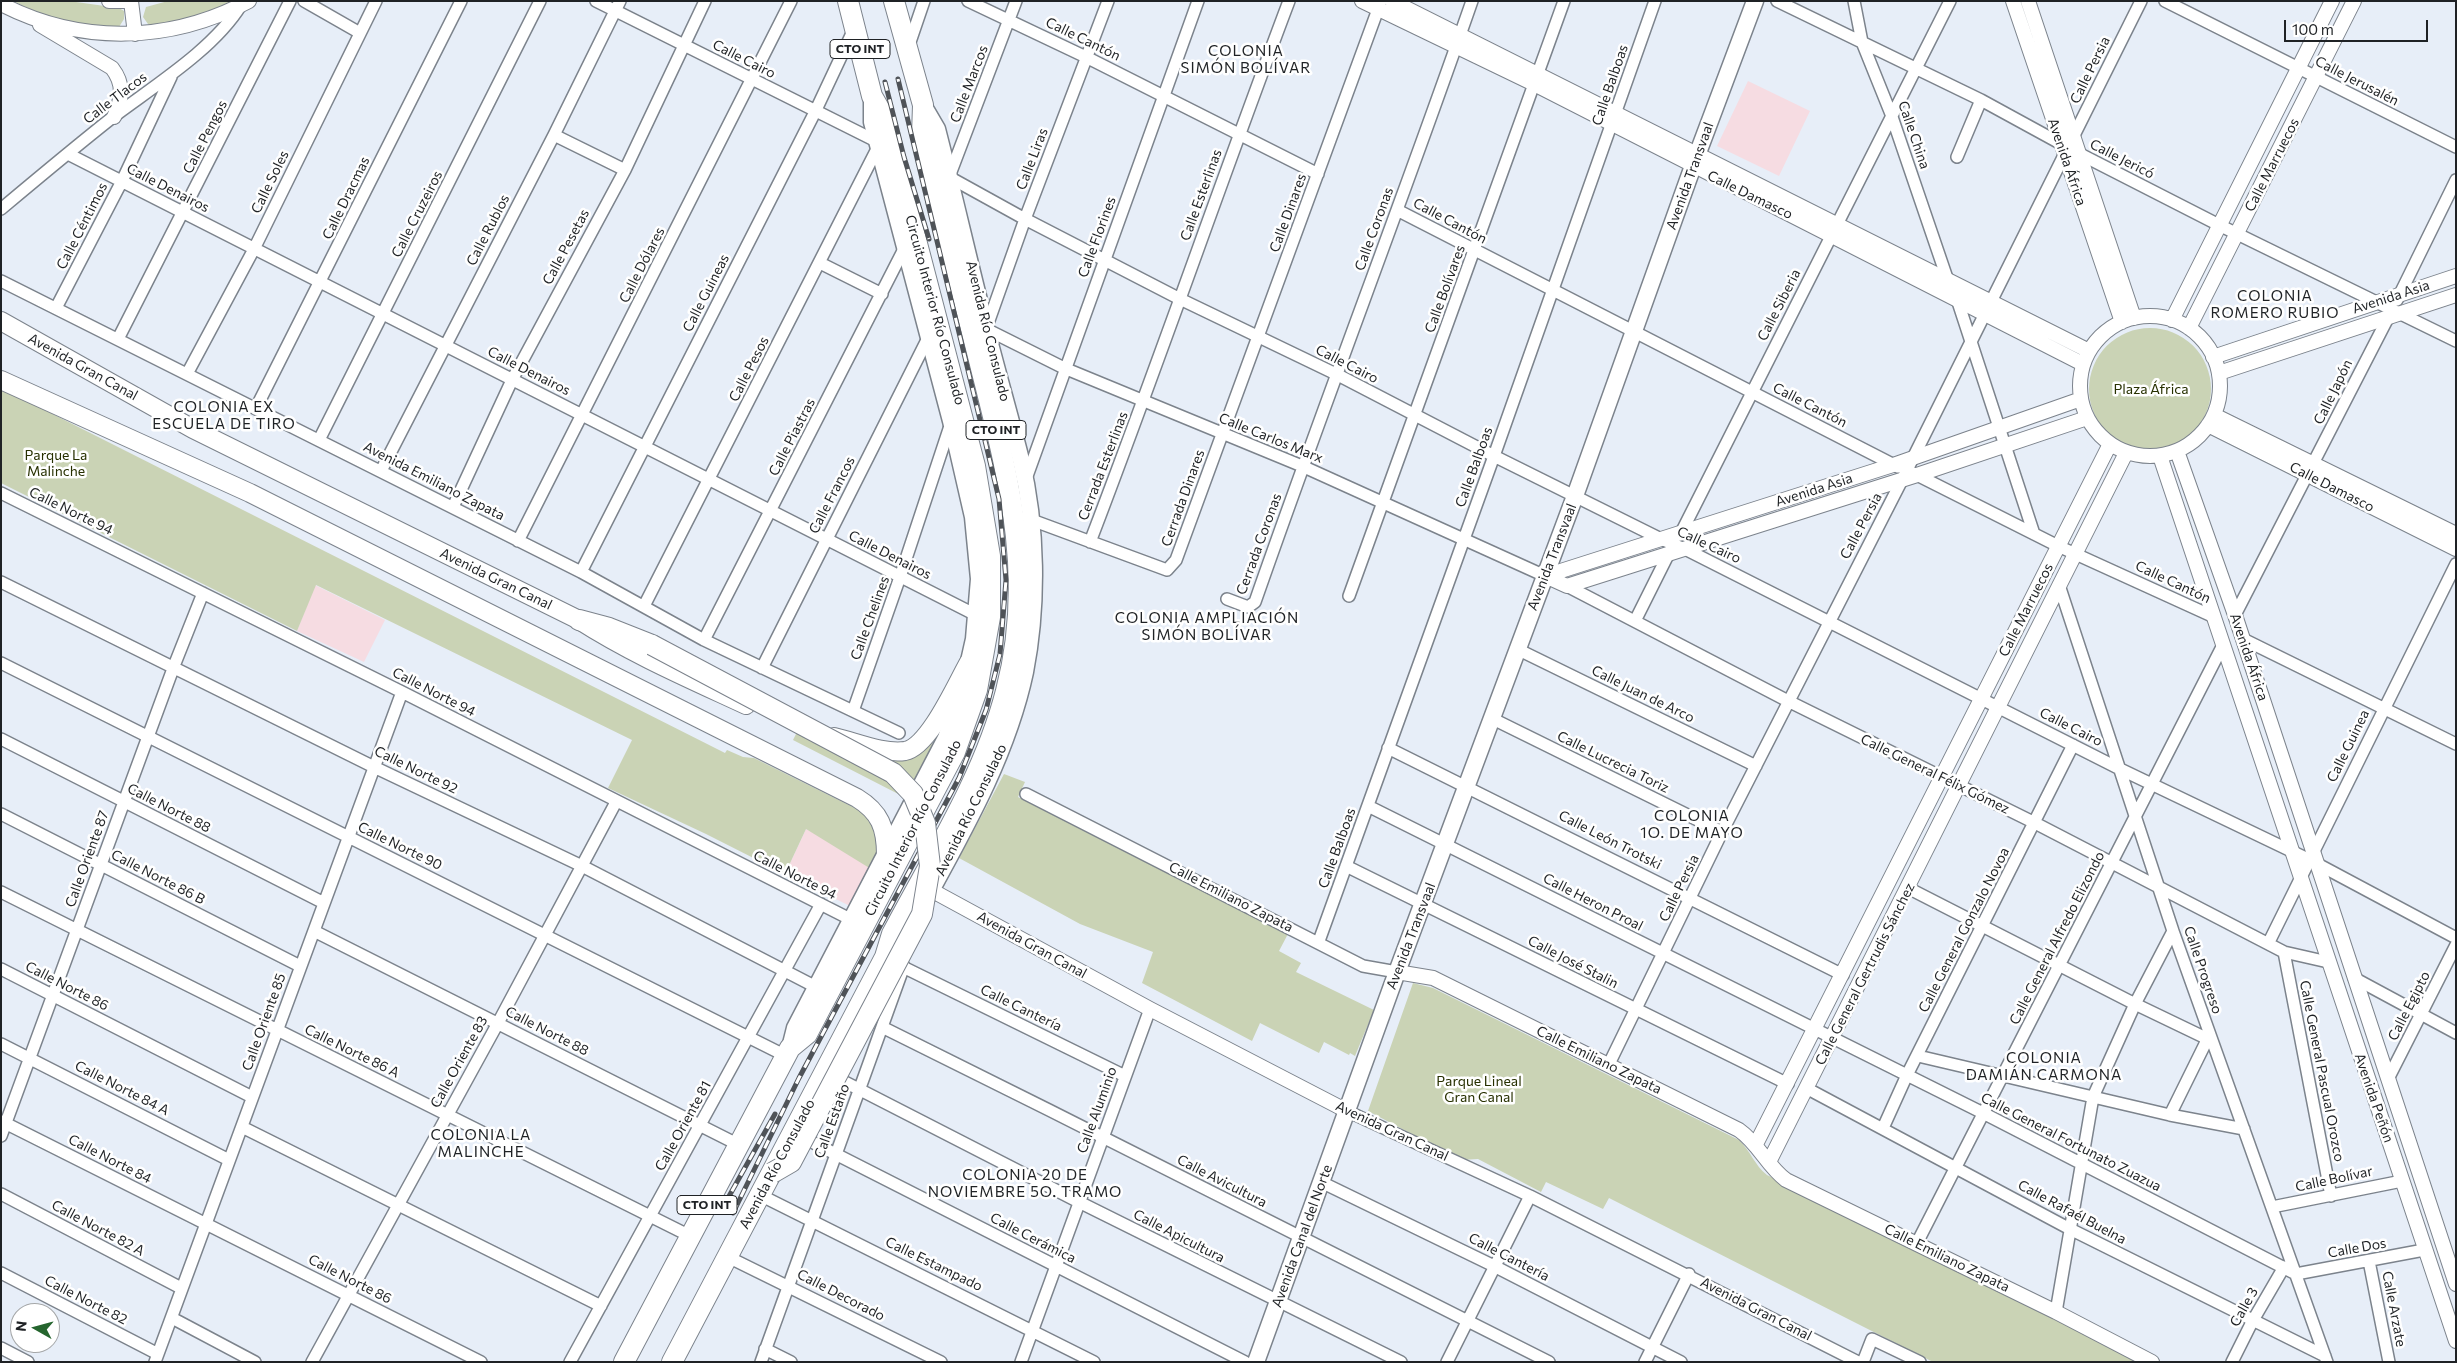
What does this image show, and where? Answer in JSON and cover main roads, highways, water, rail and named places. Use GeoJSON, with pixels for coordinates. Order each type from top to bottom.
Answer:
{"type":"FeatureCollection","features":[{"type":"Feature","properties":{"kind":"highway","name":"CTO INT"},"geometry":{"type":"LineString","coordinates":[[848,1],[872,96]]}},
{"type":"Feature","properties":{"kind":"highway","name":"Avenida Río Consulado"},"geometry":{"type":"LineString","coordinates":[[894,1],[923,105]]}},
{"type":"Feature","properties":{"kind":"highway","name":"Circuito Interior Río Consulado"},"geometry":{"type":"LineString","coordinates":[[788,1052],[807,1034],[906,832],[927,792],[954,752],[977,690],[990,617],[990,556],[982,501],[964,417],[884,117],[872,96]]}},
{"type":"Feature","properties":{"kind":"highway","name":"Circuito Interior Río Consulado"},"geometry":{"type":"LineString","coordinates":[[886,957],[892,934],[943,852],[964,811],[1009,678],[1016,640],[1019,553],[1008,478],[922,135],[923,105]]}},
{"type":"Feature","properties":{"kind":"highway"},"geometry":{"type":"LineString","coordinates":[[580,620],[609,628],[652,645],[893,773],[913,794],[925,823],[930,866],[922,914],[791,1162],[772,1173]]}},
{"type":"Feature","properties":{"kind":"highway","name":"Avenida Río Consulado"},"geometry":{"type":"LineString","coordinates":[[672,1362],[886,957]]}},
{"type":"Feature","properties":{"kind":"highway","name":"CTO INT"},"geometry":{"type":"LineString","coordinates":[[624,1362],[788,1052]]}},
{"type":"Feature","properties":{"kind":"main road","name":"Avenida Transvaal"},"geometry":{"type":"LineString","coordinates":[[1347,1111],[1386,1005],[1396,972],[1575,496],[1695,160],[1755,1]]}},
{"type":"Feature","properties":{"kind":"main road","name":"CTO INT"},"geometry":{"type":"LineString","coordinates":[[872,96],[872,122],[951,421],[972,516],[978,579],[976,615],[969,662],[956,710],[927,792]]}},
{"type":"Feature","properties":{"kind":"main road","name":"Avenida Río Consulado"},"geometry":{"type":"LineString","coordinates":[[923,105],[937,128],[1025,482],[1033,561],[1033,607],[1025,670],[1004,743],[964,811]]}},
{"type":"Feature","properties":{"kind":"main road","name":"Avenida Gran Canal"},"geometry":{"type":"LineString","coordinates":[[1,321],[193,429],[580,620],[602,635],[689,679],[778,719],[810,731],[893,751],[908,751],[924,738],[969,662]]}},
{"type":"Feature","properties":{"kind":"main road"},"geometry":{"type":"LineString","coordinates":[[1,380],[250,493],[857,798],[876,813],[881,821],[886,839],[886,855]]}},
{"type":"Feature","properties":{"kind":"main road","name":"CTO INT"},"geometry":{"type":"LineString","coordinates":[[788,1052],[795,1028],[886,855],[906,832]]}},
{"type":"Feature","properties":{"kind":"main road","name":"Avenida Río Consulado"},"geometry":{"type":"LineString","coordinates":[[886,957],[904,939],[931,890],[943,852]]}},
{"type":"Feature","properties":{"kind":"main road","name":"Avenida Canal del Norte"},"geometry":{"type":"LineString","coordinates":[[1256,1362],[1347,1111]]}},
{"type":"Feature","properties":{"kind":"railway"},"geometry":{"type":"LineString","coordinates":[[733,1213],[799,1078],[959,778],[986,710],[1000,654],[1006,580],[999,499],[898,79]]}},
{"type":"Feature","properties":{"kind":"railway"},"geometry":{"type":"LineString","coordinates":[[885,82],[904,157],[929,239]]}},
{"type":"Feature","properties":{"kind":"railway"},"geometry":{"type":"LineString","coordinates":[[723,1207],[775,1114]]}},
{"type":"Feature","properties":{"kind":"district","name":"COLONIA SIMÓN BOLÍVAR"},"geometry":{"type":"Point","coordinates":[1246,60]}},
{"type":"Feature","properties":{"kind":"district","name":"COLONIA ROMERO RUBIO"},"geometry":{"type":"Point","coordinates":[2275,304]}},
{"type":"Feature","properties":{"kind":"district","name":"COLONIA EX ESCUELA DE TIRO"},"geometry":{"type":"Point","coordinates":[224,416]}},
{"type":"Feature","properties":{"kind":"district","name":"COLONIA AMPLIACIÓN SIMÓN BOLÍVAR"},"geometry":{"type":"Point","coordinates":[1207,626]}},
{"type":"Feature","properties":{"kind":"district","name":"COLONIA 1O. DE MAYO"},"geometry":{"type":"Point","coordinates":[1692,824]}},
{"type":"Feature","properties":{"kind":"district","name":"COLONIA DAMIÁN CARMONA"},"geometry":{"type":"Point","coordinates":[2044,1066]}},
{"type":"Feature","properties":{"kind":"district","name":"COLONIA LA MALINCHE"},"geometry":{"type":"Point","coordinates":[481,1144]}},
{"type":"Feature","properties":{"kind":"district","name":"COLONIA 20 DE NOVIEMBRE 5O. TRAMO"},"geometry":{"type":"Point","coordinates":[1025,1184]}},
{"type":"Feature","properties":{"kind":"park label","name":"Plaza África"},"geometry":{"type":"Point","coordinates":[2151,389]}},
{"type":"Feature","properties":{"kind":"park label","name":"Parque La Malinche"},"geometry":{"type":"Point","coordinates":[56,464]}},
{"type":"Feature","properties":{"kind":"park label","name":"Parque Lineal Gran Canal"},"geometry":{"type":"Point","coordinates":[1479,1090]}}]}
